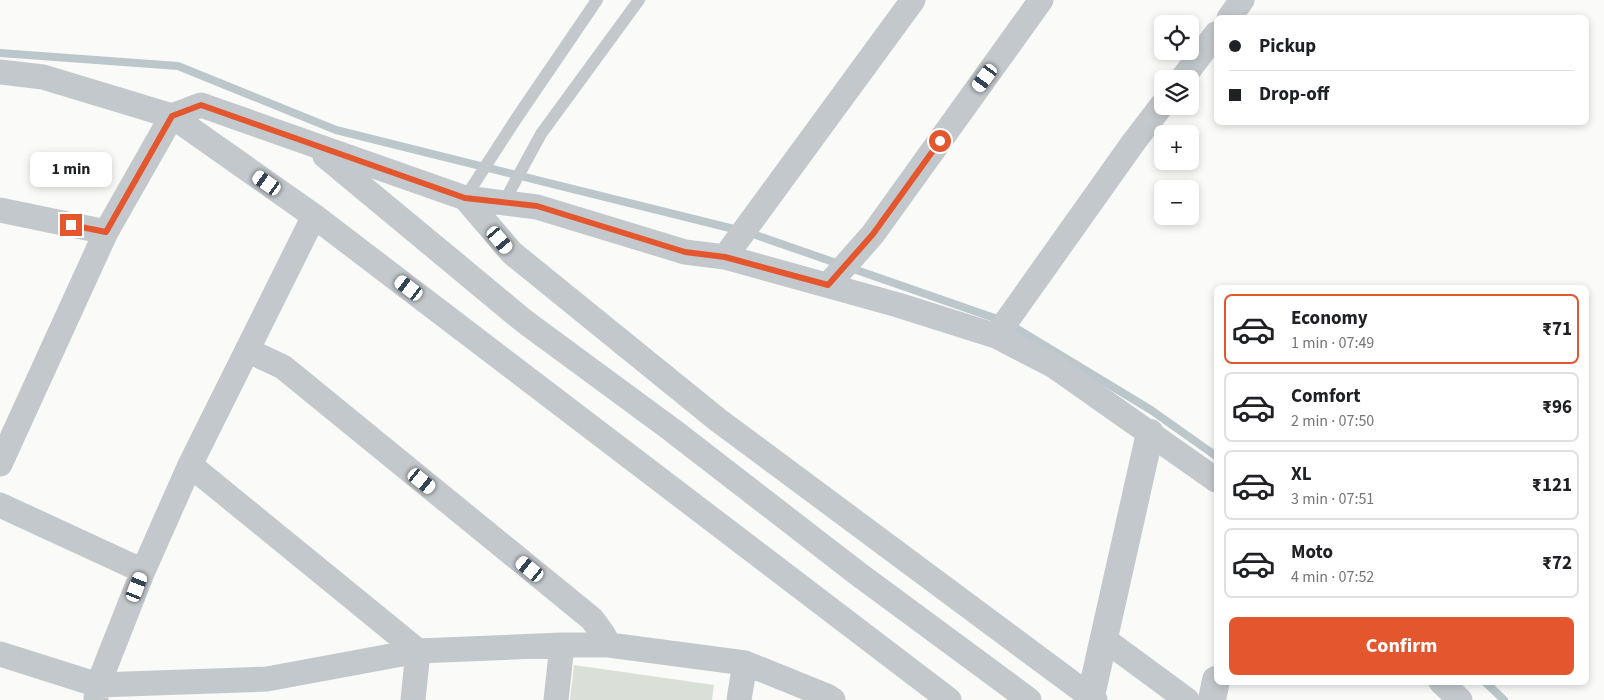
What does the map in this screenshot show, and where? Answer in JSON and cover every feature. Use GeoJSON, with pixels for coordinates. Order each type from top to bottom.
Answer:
{"type":"FeatureCollection","features":[{"type":"Feature","properties":{"kind":"street"},"geometry":{"type":"LineString","coordinates":[[725,257],[913,0]]}},
{"type":"Feature","properties":{"kind":"street"},"geometry":{"type":"LineString","coordinates":[[828,285],[873,234],[1041,0]]}},
{"type":"Feature","properties":{"kind":"street"},"geometry":{"type":"LineString","coordinates":[[1231,15],[1242,0]]}},
{"type":"Feature","properties":{"kind":"street"},"geometry":{"type":"LineString","coordinates":[[1189,70],[1214,37]]}},
{"type":"Feature","properties":{"kind":"street"},"geometry":{"type":"LineString","coordinates":[[0,72],[43,77],[172,116],[314,216],[949,700]]}},
{"type":"Feature","properties":{"kind":"street"},"geometry":{"type":"LineString","coordinates":[[0,464],[106,232],[172,116],[201,105],[465,198],[537,206],[685,252],[725,257],[898,304],[996,336],[1054,366],[1214,479]]}},
{"type":"Feature","properties":{"kind":"street"},"geometry":{"type":"LineString","coordinates":[[996,336],[1154,115]]}},
{"type":"Feature","properties":{"kind":"street"},"geometry":{"type":"LineString","coordinates":[[311,144],[524,322],[672,430],[857,573],[1030,700]]}},
{"type":"Feature","properties":{"kind":"street"},"geometry":{"type":"LineString","coordinates":[[465,198],[512,253],[718,420],[1092,699],[1150,433]]}},
{"type":"Feature","properties":{"kind":"street"},"geometry":{"type":"LineString","coordinates":[[0,210],[106,232]]}},
{"type":"Feature","properties":{"kind":"street"},"geometry":{"type":"LineString","coordinates":[[97,692],[143,571],[190,465],[314,216]]}},
{"type":"Feature","properties":{"kind":"street"},"geometry":{"type":"LineString","coordinates":[[247,350],[283,367],[592,619],[609,645]]}},
{"type":"Feature","properties":{"kind":"street"},"geometry":{"type":"LineString","coordinates":[[190,465],[418,651]]}},
{"type":"Feature","properties":{"kind":"street"},"geometry":{"type":"LineString","coordinates":[[0,505],[143,571]]}},
{"type":"Feature","properties":{"kind":"street"},"geometry":{"type":"LineString","coordinates":[[1104,639],[1187,700]]}},
{"type":"Feature","properties":{"kind":"street"},"geometry":{"type":"LineString","coordinates":[[556,700],[562,645]]}},
{"type":"Feature","properties":{"kind":"street"},"geometry":{"type":"LineString","coordinates":[[0,654],[97,692],[266,689],[418,651],[609,645],[745,663],[833,700]]}},
{"type":"Feature","properties":{"kind":"street"},"geometry":{"type":"LineString","coordinates":[[414,700],[418,651]]}},
{"type":"Feature","properties":{"kind":"street"},"geometry":{"type":"LineString","coordinates":[[739,700],[745,663]]}},
{"type":"Feature","properties":{"kind":"street"},"geometry":{"type":"LineString","coordinates":[[1212,700],[1215,685]]}},
{"type":"Feature","properties":{"kind":"street"},"geometry":{"type":"LineString","coordinates":[[1444,685],[1460,700]]}},
{"type":"Feature","properties":{"kind":"lane"},"geometry":{"type":"LineString","coordinates":[[465,198],[597,0]]}},
{"type":"Feature","properties":{"kind":"lane"},"geometry":{"type":"LineString","coordinates":[[504,202],[541,134],[639,0]]}},
{"type":"Feature","properties":{"kind":"shaded area"},"geometry":{"type":"Polygon","coordinates":[[[574,665],[714,685],[712,700],[570,700],[574,665]]]}},
{"type":"Feature","properties":{"kind":"waterway"},"geometry":{"type":"LineString","coordinates":[[0,53],[178,66],[336,130],[750,233],[1006,322],[1151,410],[1214,455]]}},
{"type":"Feature","properties":{"kind":"waterway"},"geometry":{"type":"LineString","coordinates":[[1488,685],[1504,700]]}},
{"type":"Feature","properties":{"kind":"route"},"geometry":{"type":"LineString","coordinates":[[71,225],[106,232],[172,116],[201,105],[465,198],[537,206],[685,252],[725,257],[828,285],[873,234],[940,141]]}}]}
